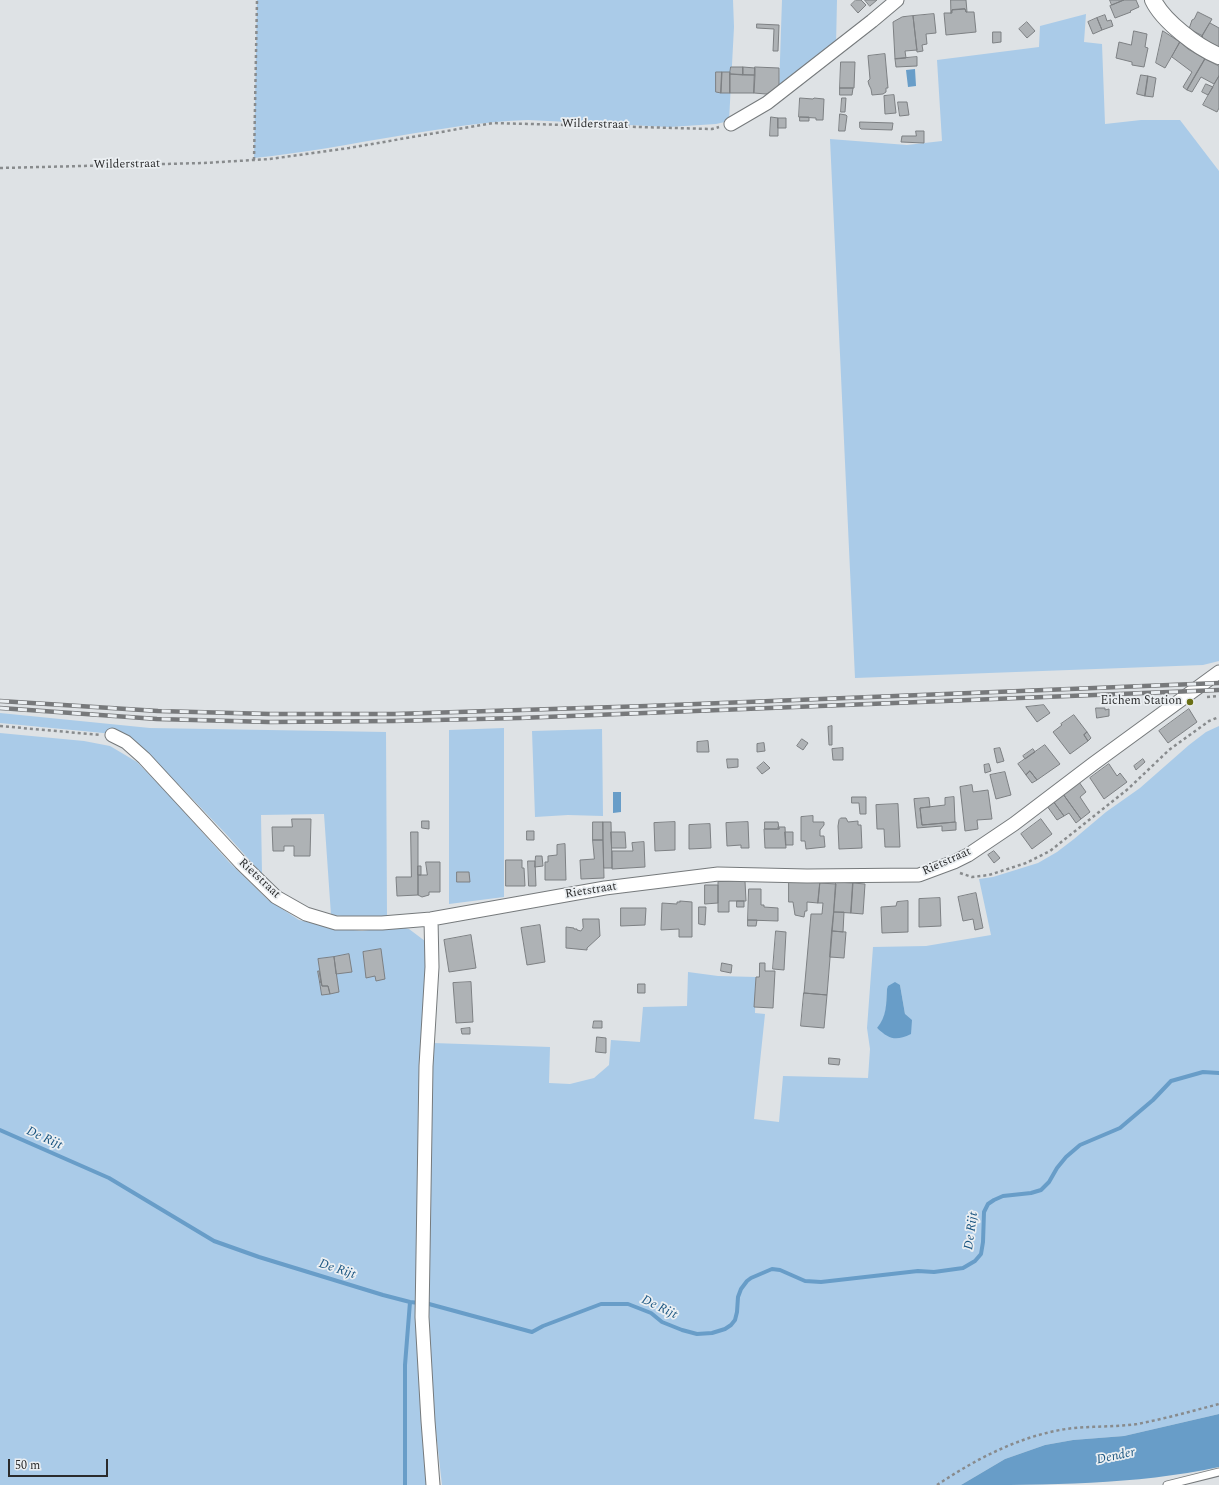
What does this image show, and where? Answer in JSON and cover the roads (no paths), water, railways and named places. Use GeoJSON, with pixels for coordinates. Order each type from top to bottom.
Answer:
{"type":"FeatureCollection","features":[{"type":"Feature","properties":{"kind":"street"},"geometry":{"type":"LineString","coordinates":[[731,124],[767,103],[897,0]]}},
{"type":"Feature","properties":{"kind":"street"},"geometry":{"type":"LineString","coordinates":[[1153,0],[1164,15],[1184,34],[1195,43],[1219,56]]}},
{"type":"Feature","properties":{"kind":"street","name":"Rietstraat"},"geometry":{"type":"LineString","coordinates":[[112,736],[126,742],[144,758],[241,864],[276,897],[306,914],[336,923],[382,923],[431,919],[605,888],[718,874],[821,876],[919,875],[968,855],[1014,824],[1219,672]]}},
{"type":"Feature","properties":{"kind":"street"},"geometry":{"type":"LineString","coordinates":[[431,919],[432,967],[426,1066],[422,1317],[433,1485]]}},
{"type":"Feature","properties":{"kind":"lane"},"geometry":{"type":"LineString","coordinates":[[1167,1485],[1219,1472]]}},
{"type":"Feature","properties":{"kind":"water"},"geometry":{"type":"Polygon","coordinates":[[[915,69],[916,86],[908,87],[906,70],[915,69]]]}},
{"type":"Feature","properties":{"kind":"water"},"geometry":{"type":"Polygon","coordinates":[[[613,792],[621,792],[621,812],[613,813],[613,792]]]}},
{"type":"Feature","properties":{"kind":"water"},"geometry":{"type":"Polygon","coordinates":[[[895,982],[900,985],[905,1014],[912,1020],[911,1034],[901,1038],[890,1037],[877,1028],[883,1019],[888,986],[895,982]]]}},
{"type":"Feature","properties":{"kind":"water","name":"Dender"},"geometry":{"type":"Polygon","coordinates":[[[1219,1414],[1219,1467],[1187,1473],[1123,1481],[1026,1485],[961,1485],[1005,1459],[1045,1445],[1073,1440],[1124,1436],[1219,1414]]]}},
{"type":"Feature","properties":{"kind":"waterway","name":"De Rijt"},"geometry":{"type":"LineString","coordinates":[[0,1130],[109,1178],[214,1241],[259,1257],[383,1295],[410,1302],[429,1304],[532,1332],[543,1326],[601,1304],[628,1304],[651,1313],[662,1322],[697,1334],[712,1333],[725,1329],[731,1325],[735,1320],[738,1297],[741,1289],[751,1278],[772,1269],[780,1270],[805,1281],[821,1282],[918,1271],[934,1272],[963,1268],[975,1261],[981,1254],[984,1212],[988,1204],[1003,1196],[1031,1193],[1041,1190],[1049,1182],[1057,1168],[1066,1157],[1080,1145],[1120,1128],[1153,1100],[1171,1081],[1203,1072],[1219,1073]]}},
{"type":"Feature","properties":{"kind":"waterway"},"geometry":{"type":"LineString","coordinates":[[405,1485],[405,1365],[410,1302]]}},
{"type":"Feature","properties":{"kind":"railway"},"geometry":{"type":"LineString","coordinates":[[0,701],[158,711],[270,714],[395,714],[647,706],[1219,683]]}},
{"type":"Feature","properties":{"kind":"railway"},"geometry":{"type":"LineString","coordinates":[[0,708],[157,719],[269,722],[393,721],[520,718],[1219,690]]}},
{"type":"Feature","properties":{"kind":"place","name":"Eichem Station"},"geometry":{"type":"Point","coordinates":[1190,702]}}]}
